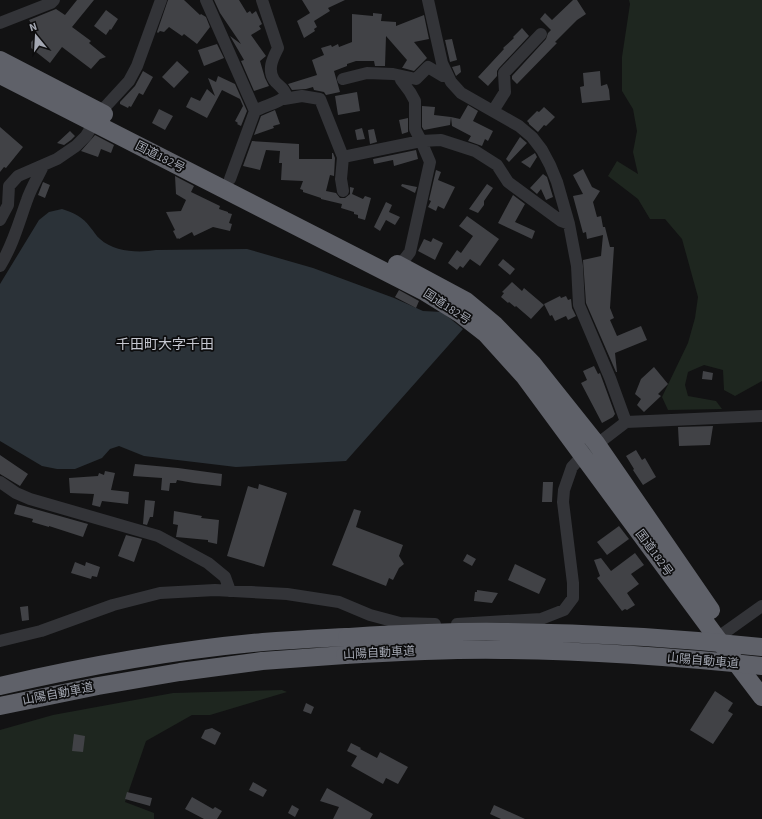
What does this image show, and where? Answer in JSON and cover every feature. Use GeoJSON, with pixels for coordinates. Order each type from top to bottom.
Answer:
{"type":"FeatureCollection","features":[{"type":"Feature","properties":{"kind":"highway","name":"国道182号"},"geometry":{"type":"LineString","coordinates":[[0,60],[97,118],[425,292],[459,313],[486,334],[589,449]]}},
{"type":"Feature","properties":{"kind":"highway","name":"国道182号"},"geometry":{"type":"LineString","coordinates":[[0,75],[230,179],[400,265],[466,301],[495,325],[533,364],[589,449],[722,635],[762,697]]}},
{"type":"Feature","properties":{"kind":"highway","name":"山陽自動車道"},"geometry":{"type":"LineString","coordinates":[[0,686],[95,666],[178,652],[262,642],[347,637],[509,632],[610,635],[702,641],[762,647]]}},
{"type":"Feature","properties":{"kind":"highway","name":"国道182号"},"geometry":{"type":"LineString","coordinates":[[722,635],[762,679]]}},
{"type":"Feature","properties":{"kind":"highway","name":"山陽自動車道"},"geometry":{"type":"LineString","coordinates":[[0,706],[98,686],[180,672],[262,662],[345,655],[501,650],[685,658],[762,666]]}},
{"type":"Feature","properties":{"kind":"street"},"geometry":{"type":"LineString","coordinates":[[0,23],[54,0]]}},
{"type":"Feature","properties":{"kind":"street"},"geometry":{"type":"LineString","coordinates":[[0,220],[8,205],[10,186],[18,176],[57,159],[76,146],[86,136],[97,118],[129,81],[137,66],[161,0]]}},
{"type":"Feature","properties":{"kind":"street"},"geometry":{"type":"LineString","coordinates":[[206,0],[255,111]]}},
{"type":"Feature","properties":{"kind":"street"},"geometry":{"type":"LineString","coordinates":[[262,0],[278,48],[270,65],[274,80],[285,90],[286,95],[284,99]]}},
{"type":"Feature","properties":{"kind":"street"},"geometry":{"type":"LineString","coordinates":[[428,0],[442,63],[447,75],[461,93],[518,126],[532,137],[542,150],[557,182],[569,224],[577,266],[579,305],[610,378],[626,422]]}},
{"type":"Feature","properties":{"kind":"street"},"geometry":{"type":"LineString","coordinates":[[493,111],[505,92],[504,73],[541,34]]}},
{"type":"Feature","properties":{"kind":"street"},"geometry":{"type":"LineString","coordinates":[[343,79],[367,73],[393,74],[416,79],[428,67],[443,76],[447,75]]}},
{"type":"Feature","properties":{"kind":"street"},"geometry":{"type":"LineString","coordinates":[[400,265],[410,252],[430,162],[415,129],[415,101],[401,80],[402,76]]}},
{"type":"Feature","properties":{"kind":"street"},"geometry":{"type":"LineString","coordinates":[[230,179],[255,111],[263,106],[284,99],[302,96],[320,99],[343,157],[341,180],[342,191]]}},
{"type":"Feature","properties":{"kind":"street"},"geometry":{"type":"LineString","coordinates":[[343,157],[421,141],[441,140],[475,151],[497,165],[508,182],[561,221],[569,224]]}},
{"type":"Feature","properties":{"kind":"street"},"geometry":{"type":"LineString","coordinates":[[0,266],[15,237],[27,199],[43,166]]}},
{"type":"Feature","properties":{"kind":"street"},"geometry":{"type":"LineString","coordinates":[[0,641],[41,631],[113,605],[160,593],[215,590],[287,594],[340,602],[370,616],[408,624],[459,624],[541,619],[564,610],[573,598],[573,583],[563,502],[564,490],[572,467],[589,449],[626,422],[762,416]]}},
{"type":"Feature","properties":{"kind":"street"},"geometry":{"type":"LineString","coordinates":[[0,482],[16,493],[30,499],[158,536],[208,563],[225,577],[230,591]]}},
{"type":"Feature","properties":{"kind":"street"},"geometry":{"type":"LineString","coordinates":[[722,635],[762,606]]}},
{"type":"Feature","properties":{"kind":"shaded area"},"geometry":{"type":"Polygon","coordinates":[[[629,0],[762,0],[762,381],[735,396],[724,390],[723,370],[704,365],[688,372],[685,385],[688,396],[716,401],[722,409],[668,410],[662,397],[688,343],[695,318],[698,297],[682,239],[665,219],[650,219],[638,199],[608,176],[617,161],[638,174],[633,152],[637,131],[633,109],[622,91],[622,57],[630,4],[629,0]]]}},
{"type":"Feature","properties":{"kind":"shaded area"},"geometry":{"type":"Polygon","coordinates":[[[62,209],[81,218],[100,239],[112,247],[135,251],[247,249],[313,268],[394,298],[423,311],[442,312],[463,329],[346,461],[236,467],[144,456],[119,446],[110,449],[102,458],[75,469],[57,469],[42,466],[0,441],[0,284],[39,220],[49,212],[62,209]]]}},
{"type":"Feature","properties":{"kind":"shaded area"},"geometry":{"type":"Polygon","coordinates":[[[282,690],[287,692],[210,715],[192,715],[146,741],[125,802],[154,813],[154,819],[0,819],[0,730],[53,715],[173,693],[282,690]]]}},
{"type":"Feature","properties":{"kind":"building"},"geometry":{"type":"Polygon","coordinates":[[[77,0],[94,0],[72,27],[91,41],[89,43],[106,57],[100,59],[91,69],[62,47],[50,63],[31,48],[31,42],[38,35],[29,20],[56,9],[65,15],[77,0]]]}},
{"type":"Feature","properties":{"kind":"building"},"geometry":{"type":"Polygon","coordinates":[[[168,0],[184,0],[200,15],[201,14],[206,17],[210,27],[197,44],[184,34],[182,36],[169,27],[164,32],[157,32],[168,0]]]}},
{"type":"Feature","properties":{"kind":"building"},"geometry":{"type":"Polygon","coordinates":[[[214,0],[239,0],[247,13],[250,11],[252,14],[256,11],[262,24],[259,26],[261,29],[251,35],[266,56],[260,61],[269,86],[254,91],[241,61],[244,60],[230,36],[241,44],[220,13],[214,0]]]}},
{"type":"Feature","properties":{"kind":"building"},"geometry":{"type":"Polygon","coordinates":[[[302,0],[345,0],[328,8],[330,11],[314,21],[317,27],[314,29],[315,31],[304,38],[297,21],[310,13],[302,0]]]}},
{"type":"Feature","properties":{"kind":"building"},"geometry":{"type":"Polygon","coordinates":[[[573,0],[577,0],[586,14],[577,20],[555,42],[557,43],[517,84],[512,79],[512,76],[546,39],[551,30],[540,19],[545,13],[552,20],[573,0]]]}},
{"type":"Feature","properties":{"kind":"building"},"geometry":{"type":"Polygon","coordinates":[[[106,10],[118,19],[106,35],[94,26],[106,10]]]}},
{"type":"Feature","properties":{"kind":"building"},"geometry":{"type":"Polygon","coordinates":[[[373,13],[382,14],[381,21],[396,22],[396,26],[424,15],[429,39],[414,42],[427,58],[414,71],[402,68],[407,60],[386,36],[385,66],[375,66],[374,61],[356,61],[334,71],[340,92],[326,95],[324,92],[314,90],[313,87],[292,90],[288,84],[317,75],[312,60],[324,55],[321,48],[331,45],[332,47],[338,44],[339,47],[352,42],[352,14],[373,16],[373,13]]]}},
{"type":"Feature","properties":{"kind":"building"},"geometry":{"type":"Polygon","coordinates":[[[522,28],[529,36],[499,68],[497,71],[497,76],[488,86],[478,77],[522,28]]]}},
{"type":"Feature","properties":{"kind":"building"},"geometry":{"type":"Polygon","coordinates":[[[452,39],[457,60],[450,62],[445,40],[452,39]]]}},
{"type":"Feature","properties":{"kind":"building"},"geometry":{"type":"Polygon","coordinates":[[[217,44],[224,58],[204,66],[198,50],[217,44]]]}},
{"type":"Feature","properties":{"kind":"building"},"geometry":{"type":"Polygon","coordinates":[[[177,61],[189,72],[174,88],[162,77],[177,61]]]}},
{"type":"Feature","properties":{"kind":"building"},"geometry":{"type":"Polygon","coordinates":[[[460,65],[461,72],[456,76],[452,67],[460,65]]]}},
{"type":"Feature","properties":{"kind":"building"},"geometry":{"type":"Polygon","coordinates":[[[143,71],[153,77],[143,95],[139,93],[131,107],[129,106],[128,108],[120,104],[120,102],[135,86],[143,71]]]}},
{"type":"Feature","properties":{"kind":"building"},"geometry":{"type":"Polygon","coordinates":[[[600,71],[601,86],[607,84],[610,100],[582,103],[580,87],[584,86],[583,73],[600,71]]]}},
{"type":"Feature","properties":{"kind":"building"},"geometry":{"type":"Polygon","coordinates":[[[218,76],[235,84],[247,111],[241,126],[235,121],[243,106],[240,99],[222,90],[207,118],[186,107],[191,97],[200,101],[207,89],[215,96],[208,78],[216,82],[218,76]]]}},
{"type":"Feature","properties":{"kind":"building"},"geometry":{"type":"Polygon","coordinates":[[[357,92],[360,111],[338,115],[335,96],[357,92]]]}},
{"type":"Feature","properties":{"kind":"building"},"geometry":{"type":"Polygon","coordinates":[[[468,105],[478,111],[473,121],[493,131],[488,141],[485,139],[482,146],[468,141],[471,136],[452,126],[451,117],[460,119],[468,105]]]}},
{"type":"Feature","properties":{"kind":"building"},"geometry":{"type":"Polygon","coordinates":[[[422,106],[435,107],[434,115],[451,117],[450,125],[424,130],[422,127],[422,106]]]}},
{"type":"Feature","properties":{"kind":"building"},"geometry":{"type":"Polygon","coordinates":[[[544,107],[555,117],[546,126],[544,125],[538,132],[527,121],[537,111],[539,112],[544,107]]]}},
{"type":"Feature","properties":{"kind":"building"},"geometry":{"type":"Polygon","coordinates":[[[159,109],[173,116],[165,130],[152,123],[159,109]]]}},
{"type":"Feature","properties":{"kind":"building"},"geometry":{"type":"Polygon","coordinates":[[[275,110],[280,124],[273,126],[274,128],[254,135],[261,116],[275,110]]]}},
{"type":"Feature","properties":{"kind":"building"},"geometry":{"type":"Polygon","coordinates":[[[408,118],[408,132],[402,134],[399,120],[408,118]]]}},
{"type":"Feature","properties":{"kind":"building"},"geometry":{"type":"Polygon","coordinates":[[[0,127],[23,147],[6,168],[4,167],[0,172],[0,127]]]}},
{"type":"Feature","properties":{"kind":"building"},"geometry":{"type":"Polygon","coordinates":[[[362,128],[365,139],[357,140],[355,130],[362,128]]]}},
{"type":"Feature","properties":{"kind":"building"},"geometry":{"type":"Polygon","coordinates":[[[374,129],[377,142],[370,144],[368,130],[374,129]]]}},
{"type":"Feature","properties":{"kind":"building"},"geometry":{"type":"Polygon","coordinates":[[[70,131],[75,136],[71,140],[64,145],[57,143],[70,131]]]}},
{"type":"Feature","properties":{"kind":"building"},"geometry":{"type":"Polygon","coordinates":[[[95,135],[114,145],[111,153],[101,149],[98,157],[81,151],[95,135]]]}},
{"type":"Feature","properties":{"kind":"building"},"geometry":{"type":"Polygon","coordinates":[[[520,137],[527,143],[509,162],[506,159],[520,137]]]}},
{"type":"Feature","properties":{"kind":"building"},"geometry":{"type":"Polygon","coordinates":[[[252,141],[299,144],[299,159],[332,159],[333,153],[335,158],[334,176],[330,175],[326,191],[336,193],[340,198],[345,198],[350,194],[350,187],[354,188],[352,194],[363,199],[365,196],[371,198],[365,220],[358,218],[358,215],[354,214],[354,212],[341,208],[342,204],[321,199],[303,192],[303,190],[300,189],[303,181],[281,180],[282,163],[279,163],[280,151],[266,150],[260,170],[243,166],[252,141]]]}},
{"type":"Feature","properties":{"kind":"building"},"geometry":{"type":"Polygon","coordinates":[[[416,150],[418,159],[394,166],[393,160],[374,164],[373,159],[416,150]]]}},
{"type":"Feature","properties":{"kind":"building"},"geometry":{"type":"Polygon","coordinates":[[[535,153],[537,157],[530,168],[521,162],[535,153]]]}},
{"type":"Feature","properties":{"kind":"building"},"geometry":{"type":"Polygon","coordinates":[[[583,169],[592,187],[600,191],[593,202],[597,217],[601,216],[610,247],[614,247],[610,308],[614,318],[610,320],[617,336],[641,326],[647,340],[615,353],[617,372],[586,303],[583,260],[601,256],[603,235],[587,239],[586,232],[583,233],[573,196],[583,194],[573,175],[583,169]]]}},
{"type":"Feature","properties":{"kind":"building"},"geometry":{"type":"Polygon","coordinates":[[[436,170],[441,172],[438,180],[455,187],[444,209],[438,206],[436,211],[428,207],[431,201],[429,200],[436,170]]]}},
{"type":"Feature","properties":{"kind":"building"},"geometry":{"type":"Polygon","coordinates":[[[543,174],[547,177],[553,197],[546,200],[541,189],[537,194],[530,188],[543,174]]]}},
{"type":"Feature","properties":{"kind":"building"},"geometry":{"type":"Polygon","coordinates":[[[175,176],[194,186],[191,192],[220,206],[219,209],[232,214],[229,223],[232,224],[230,231],[213,227],[194,236],[192,232],[177,239],[173,231],[175,230],[166,212],[181,211],[186,200],[176,194],[175,176]]]}},
{"type":"Feature","properties":{"kind":"building"},"geometry":{"type":"Polygon","coordinates":[[[43,182],[50,185],[45,198],[38,195],[43,182]]]}},
{"type":"Feature","properties":{"kind":"building"},"geometry":{"type":"Polygon","coordinates":[[[402,184],[417,187],[415,193],[401,186],[402,184]]]}},
{"type":"Feature","properties":{"kind":"building"},"geometry":{"type":"Polygon","coordinates":[[[487,184],[493,188],[484,201],[484,205],[478,213],[469,209],[487,184]]]}},
{"type":"Feature","properties":{"kind":"building"},"geometry":{"type":"Polygon","coordinates":[[[513,195],[525,204],[515,222],[535,231],[532,239],[498,223],[513,195]]]}},
{"type":"Feature","properties":{"kind":"building"},"geometry":{"type":"Polygon","coordinates":[[[386,202],[392,205],[389,212],[400,217],[395,225],[386,220],[380,231],[374,227],[386,202]]]}},
{"type":"Feature","properties":{"kind":"building"},"geometry":{"type":"Polygon","coordinates":[[[467,216],[499,239],[480,266],[470,259],[463,268],[460,266],[457,270],[448,263],[457,250],[461,253],[473,236],[459,226],[467,216]]]}},
{"type":"Feature","properties":{"kind":"building"},"geometry":{"type":"Polygon","coordinates":[[[433,238],[443,243],[435,260],[418,251],[424,239],[431,242],[433,238]]]}},
{"type":"Feature","properties":{"kind":"building"},"geometry":{"type":"Polygon","coordinates":[[[503,259],[515,269],[510,275],[498,265],[503,259]]]}},
{"type":"Feature","properties":{"kind":"building"},"geometry":{"type":"Polygon","coordinates":[[[512,282],[522,291],[524,288],[544,305],[531,319],[516,306],[515,307],[509,302],[508,303],[501,297],[504,293],[502,292],[512,282]]]}},
{"type":"Feature","properties":{"kind":"building"},"geometry":{"type":"Polygon","coordinates":[[[399,290],[419,301],[416,308],[395,297],[399,290]]]}},
{"type":"Feature","properties":{"kind":"building"},"geometry":{"type":"Polygon","coordinates":[[[560,296],[561,298],[566,296],[568,300],[571,299],[572,308],[576,316],[568,320],[566,316],[555,321],[552,315],[550,316],[544,304],[560,296]]]}},
{"type":"Feature","properties":{"kind":"building"},"geometry":{"type":"Polygon","coordinates":[[[594,366],[598,374],[600,373],[615,414],[613,417],[602,423],[581,383],[587,380],[583,371],[594,366]]]}},
{"type":"Feature","properties":{"kind":"building"},"geometry":{"type":"Polygon","coordinates":[[[654,367],[668,384],[658,394],[661,396],[644,412],[637,405],[641,399],[635,394],[641,379],[654,367]]]}},
{"type":"Feature","properties":{"kind":"building"},"geometry":{"type":"Polygon","coordinates":[[[703,371],[713,373],[712,380],[702,379],[703,371]]]}},
{"type":"Feature","properties":{"kind":"building"},"geometry":{"type":"Polygon","coordinates":[[[713,426],[710,445],[679,446],[678,427],[713,426]]]}},
{"type":"Feature","properties":{"kind":"building"},"geometry":{"type":"Polygon","coordinates":[[[636,450],[642,460],[645,458],[656,477],[643,485],[626,456],[636,450]]]}},
{"type":"Feature","properties":{"kind":"building"},"geometry":{"type":"Polygon","coordinates":[[[0,455],[28,474],[20,486],[0,474],[0,455]]]}},
{"type":"Feature","properties":{"kind":"building"},"geometry":{"type":"Polygon","coordinates":[[[135,464],[222,474],[221,486],[177,480],[176,483],[170,483],[169,491],[161,490],[162,478],[133,476],[135,464]]]}},
{"type":"Feature","properties":{"kind":"building"},"geometry":{"type":"Polygon","coordinates":[[[105,471],[115,473],[111,490],[129,492],[128,504],[102,501],[100,507],[92,505],[94,494],[70,493],[69,478],[98,476],[99,473],[104,475],[105,471]]]}},
{"type":"Feature","properties":{"kind":"building"},"geometry":{"type":"Polygon","coordinates":[[[543,482],[553,482],[552,502],[542,502],[543,482]]]}},
{"type":"Feature","properties":{"kind":"building"},"geometry":{"type":"Polygon","coordinates":[[[259,484],[287,493],[264,567],[227,556],[248,486],[258,489],[259,484]]]}},
{"type":"Feature","properties":{"kind":"building"},"geometry":{"type":"Polygon","coordinates":[[[145,500],[155,501],[153,517],[150,517],[147,525],[143,524],[145,500]]]}},
{"type":"Feature","properties":{"kind":"building"},"geometry":{"type":"Polygon","coordinates":[[[17,504],[88,524],[83,537],[32,522],[33,519],[14,514],[17,504]]]}},
{"type":"Feature","properties":{"kind":"building"},"geometry":{"type":"Polygon","coordinates":[[[354,509],[361,511],[356,527],[403,545],[399,556],[404,564],[399,568],[393,580],[389,578],[386,586],[332,565],[354,509]]]}},
{"type":"Feature","properties":{"kind":"building"},"geometry":{"type":"Polygon","coordinates":[[[174,511],[202,516],[201,518],[219,520],[217,544],[208,542],[208,540],[176,537],[178,525],[173,524],[174,511]]]}},
{"type":"Feature","properties":{"kind":"building"},"geometry":{"type":"Polygon","coordinates":[[[619,526],[629,539],[607,555],[597,542],[619,526]]]}},
{"type":"Feature","properties":{"kind":"building"},"geometry":{"type":"Polygon","coordinates":[[[126,535],[142,539],[134,562],[118,556],[126,535]]]}},
{"type":"Feature","properties":{"kind":"building"},"geometry":{"type":"Polygon","coordinates":[[[635,553],[644,565],[631,574],[639,584],[627,593],[635,605],[622,611],[597,578],[600,576],[594,560],[601,558],[611,571],[635,553]]]}},
{"type":"Feature","properties":{"kind":"building"},"geometry":{"type":"Polygon","coordinates":[[[467,554],[476,559],[472,566],[463,561],[467,554]]]}},
{"type":"Feature","properties":{"kind":"building"},"geometry":{"type":"Polygon","coordinates":[[[75,562],[85,566],[86,562],[100,567],[97,577],[92,576],[91,579],[71,573],[75,562]]]}},
{"type":"Feature","properties":{"kind":"building"},"geometry":{"type":"Polygon","coordinates":[[[515,564],[546,579],[539,594],[508,580],[515,564]]]}},
{"type":"Feature","properties":{"kind":"building"},"geometry":{"type":"Polygon","coordinates":[[[477,590],[498,593],[492,603],[474,601],[475,592],[477,592],[477,590]]]}},
{"type":"Feature","properties":{"kind":"building"},"geometry":{"type":"Polygon","coordinates":[[[28,606],[29,620],[22,621],[20,607],[28,606]]]}},
{"type":"Feature","properties":{"kind":"building"},"geometry":{"type":"Polygon","coordinates":[[[715,691],[733,703],[728,711],[733,714],[713,744],[690,730],[715,691]]]}},
{"type":"Feature","properties":{"kind":"building"},"geometry":{"type":"Polygon","coordinates":[[[306,703],[314,707],[311,714],[303,711],[306,703]]]}},
{"type":"Feature","properties":{"kind":"building"},"geometry":{"type":"Polygon","coordinates":[[[212,728],[221,733],[215,745],[201,738],[205,730],[212,728]]]}},
{"type":"Feature","properties":{"kind":"building"},"geometry":{"type":"Polygon","coordinates":[[[74,734],[85,736],[83,752],[72,751],[74,734]]]}},
{"type":"Feature","properties":{"kind":"building"},"geometry":{"type":"Polygon","coordinates":[[[351,743],[377,758],[380,752],[408,767],[398,784],[386,778],[383,784],[351,766],[357,756],[347,751],[351,743]]]}},
{"type":"Feature","properties":{"kind":"building"},"geometry":{"type":"Polygon","coordinates":[[[253,782],[267,790],[263,797],[249,790],[253,782]]]}},
{"type":"Feature","properties":{"kind":"building"},"geometry":{"type":"Polygon","coordinates":[[[327,788],[373,814],[370,819],[333,819],[339,807],[320,801],[327,788]]]}},
{"type":"Feature","properties":{"kind":"building"},"geometry":{"type":"Polygon","coordinates":[[[127,792],[152,798],[150,806],[125,799],[127,792]]]}},
{"type":"Feature","properties":{"kind":"building"},"geometry":{"type":"Polygon","coordinates":[[[192,797],[213,809],[215,807],[222,811],[217,819],[204,819],[185,809],[192,797]]]}},
{"type":"Feature","properties":{"kind":"building"},"geometry":{"type":"Polygon","coordinates":[[[292,805],[299,809],[295,817],[288,813],[292,805]]]}},
{"type":"Feature","properties":{"kind":"building"},"geometry":{"type":"Polygon","coordinates":[[[494,805],[525,819],[501,819],[490,814],[494,805]]]}},
{"type":"Feature","properties":{"kind":"district","name":"千田町大字千田"},"geometry":{"type":"Point","coordinates":[165,345]}}]}
